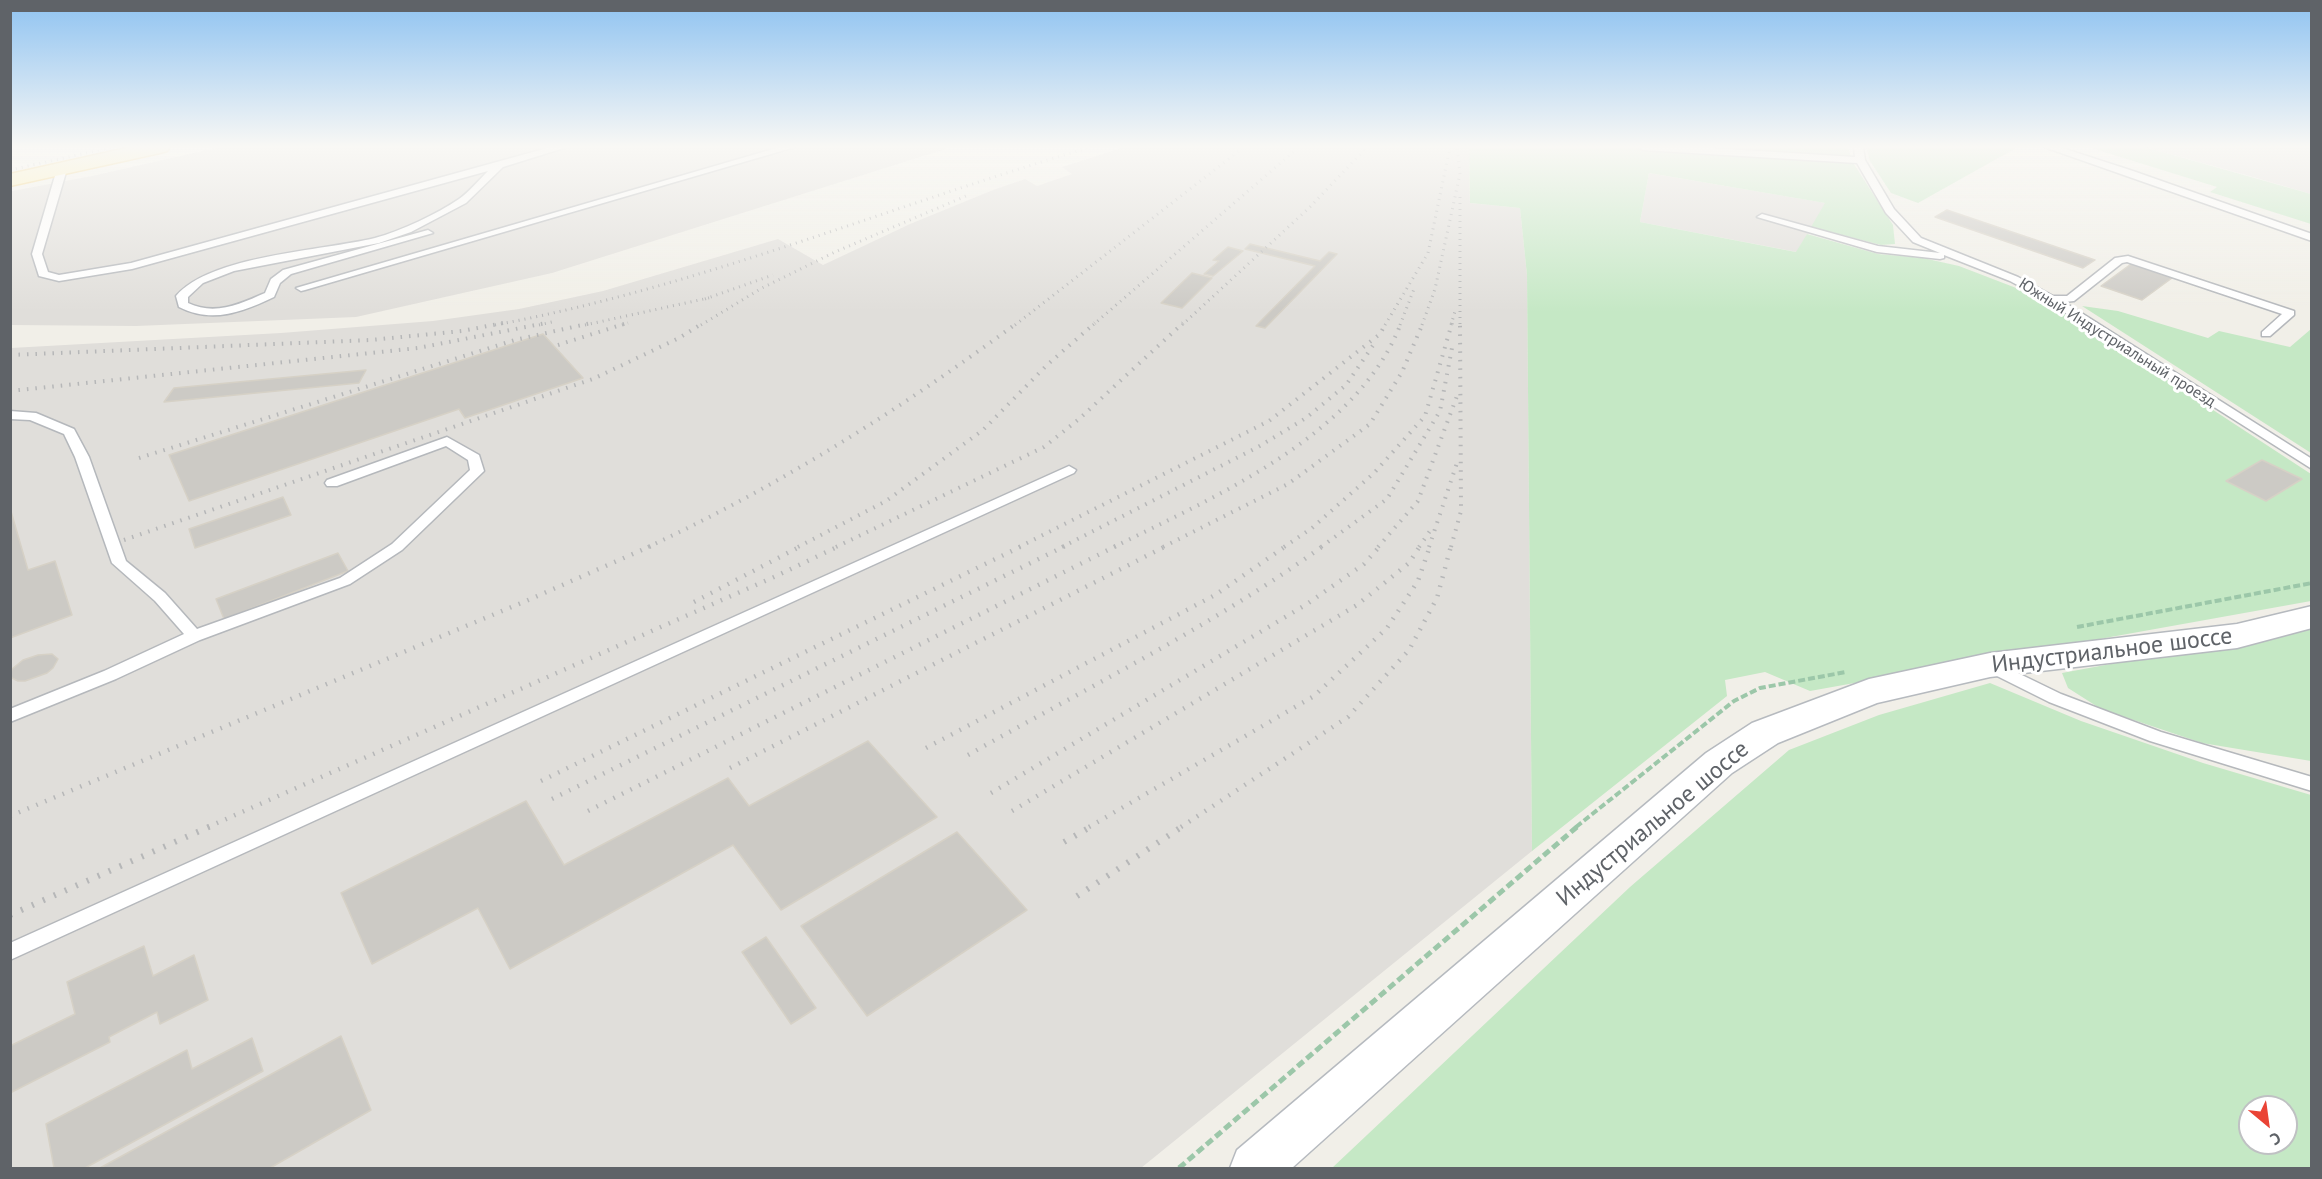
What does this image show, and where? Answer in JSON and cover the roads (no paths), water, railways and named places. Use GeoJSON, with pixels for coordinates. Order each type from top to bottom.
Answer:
{"type":"FeatureCollection","features":[{"type":"Feature","properties":{"kind":"main road","name":"Индустриальное шоссе"},"geometry":{"type":"LineString","coordinates":[[1255,1168],[1719,763],[1765,733],[1869,693],[1990,665],[2237,636],[2312,617]]}},
{"type":"Feature","properties":{"kind":"lane"},"geometry":{"type":"LineString","coordinates":[[52,202],[37,254],[44,274],[59,278],[132,266],[361,202]]}},
{"type":"Feature","properties":{"kind":"lane"},"geometry":{"type":"LineString","coordinates":[[428,233],[287,272],[275,281],[270,295],[244,307],[213,314],[193,312],[183,306],[182,296],[199,281],[231,268],[379,240],[407,230],[462,202]]}},
{"type":"Feature","properties":{"kind":"lane"},"geometry":{"type":"LineString","coordinates":[[302,288],[600,202]]}},
{"type":"Feature","properties":{"kind":"lane","name":"Южный Индустриальный проезд"},"geometry":{"type":"LineString","coordinates":[[1885,202],[1917,240],[2014,279],[2051,299],[2312,465]]}},
{"type":"Feature","properties":{"kind":"lane"},"geometry":{"type":"LineString","coordinates":[[2211,202],[2312,238]]}},
{"type":"Feature","properties":{"kind":"lane"},"geometry":{"type":"LineString","coordinates":[[1762,217],[1877,249],[1965,260]]}},
{"type":"Feature","properties":{"kind":"lane"},"geometry":{"type":"LineString","coordinates":[[2051,299],[2070,299],[2119,260],[2128,259],[2290,314],[2266,334]]}},
{"type":"Feature","properties":{"kind":"lane"},"geometry":{"type":"LineString","coordinates":[[10,415],[32,416],[69,432],[82,457],[119,563],[160,597],[194,636]]}},
{"type":"Feature","properties":{"kind":"lane"},"geometry":{"type":"LineString","coordinates":[[10,716],[110,675],[194,636],[345,580],[397,547],[477,471],[474,458],[447,441],[332,483]]}},
{"type":"Feature","properties":{"kind":"lane"},"geometry":{"type":"LineString","coordinates":[[10,952],[1069,470]]}},
{"type":"Feature","properties":{"kind":"lane"},"geometry":{"type":"LineString","coordinates":[[1990,665],[2055,698],[2156,737],[2312,784]]}},
{"type":"Feature","properties":{"kind":"railway"},"geometry":{"type":"LineString","coordinates":[[495,325],[571,309],[646,289],[920,202]]}},
{"type":"Feature","properties":{"kind":"railway"},"geometry":{"type":"LineString","coordinates":[[701,325],[762,288],[835,252],[952,202]]}},
{"type":"Feature","properties":{"kind":"railway"},"geometry":{"type":"LineString","coordinates":[[1015,325],[1173,202]]}},
{"type":"Feature","properties":{"kind":"railway"},"geometry":{"type":"LineString","coordinates":[[1093,325],[1235,202]]}},
{"type":"Feature","properties":{"kind":"railway"},"geometry":{"type":"LineString","coordinates":[[1182,325],[1315,202]]}},
{"type":"Feature","properties":{"kind":"railway"},"geometry":{"type":"LineString","coordinates":[[1385,325],[1428,253],[1439,202]]}},
{"type":"Feature","properties":{"kind":"railway"},"geometry":{"type":"LineString","coordinates":[[1422,325],[1435,289],[1454,202]]}},
{"type":"Feature","properties":{"kind":"railway"},"geometry":{"type":"LineString","coordinates":[[1460,202],[1460,323]]}},
{"type":"Feature","properties":{"kind":"railway"},"geometry":{"type":"LineString","coordinates":[[707,298],[773,275]]}},
{"type":"Feature","properties":{"kind":"railway"},"geometry":{"type":"LineString","coordinates":[[1400,325],[1414,289]]}},
{"type":"Feature","properties":{"kind":"railway"},"geometry":{"type":"LineString","coordinates":[[707,298],[713,297]]}},
{"type":"Feature","properties":{"kind":"railway"},"geometry":{"type":"LineString","coordinates":[[585,325],[707,298]]}},
{"type":"Feature","properties":{"kind":"railway"},"geometry":{"type":"LineString","coordinates":[[1451,325],[1456,308]]}},
{"type":"Feature","properties":{"kind":"railway"},"geometry":{"type":"LineString","coordinates":[[539,325],[552,322]]}},
{"type":"Feature","properties":{"kind":"railway"},"geometry":{"type":"LineString","coordinates":[[10,355],[371,340],[462,331],[503,323]]}},
{"type":"Feature","properties":{"kind":"railway"},"geometry":{"type":"LineString","coordinates":[[10,391],[418,348],[546,323]]}},
{"type":"Feature","properties":{"kind":"railway"},"geometry":{"type":"LineString","coordinates":[[139,458],[515,340],[591,323]]}},
{"type":"Feature","properties":{"kind":"railway"},"geometry":{"type":"LineString","coordinates":[[558,345],[627,323]]}},
{"type":"Feature","properties":{"kind":"railway"},"geometry":{"type":"LineString","coordinates":[[622,325],[628,323]]}},
{"type":"Feature","properties":{"kind":"railway"},"geometry":{"type":"LineString","coordinates":[[124,540],[593,379],[679,338],[703,323]]}},
{"type":"Feature","properties":{"kind":"railway"},"geometry":{"type":"LineString","coordinates":[[648,547],[792,472],[884,416],[1017,323]]}},
{"type":"Feature","properties":{"kind":"railway"},"geometry":{"type":"LineString","coordinates":[[798,547],[886,501],[983,430],[1047,365],[1095,323]]}},
{"type":"Feature","properties":{"kind":"railway"},"geometry":{"type":"LineString","coordinates":[[836,547],[1044,447],[1079,419],[1183,323]]}},
{"type":"Feature","properties":{"kind":"railway"},"geometry":{"type":"LineString","coordinates":[[1019,547],[1269,421],[1380,334],[1386,323]]}},
{"type":"Feature","properties":{"kind":"railway"},"geometry":{"type":"LineString","coordinates":[[1163,547],[1288,484],[1370,424],[1402,372],[1423,323]]}},
{"type":"Feature","properties":{"kind":"railway"},"geometry":{"type":"LineString","coordinates":[[1284,547],[1312,528],[1374,473],[1425,416],[1452,323]]}},
{"type":"Feature","properties":{"kind":"railway"},"geometry":{"type":"LineString","coordinates":[[1451,547],[1461,511],[1460,323]]}},
{"type":"Feature","properties":{"kind":"railway"},"geometry":{"type":"LineString","coordinates":[[1114,547],[1237,484],[1279,459],[1318,430],[1352,399],[1380,363],[1400,325]]}},
{"type":"Feature","properties":{"kind":"railway"},"geometry":{"type":"LineString","coordinates":[[1062,547],[1258,447],[1306,418],[1346,385],[1374,344]]}},
{"type":"Feature","properties":{"kind":"railway"},"geometry":{"type":"LineString","coordinates":[[1321,547],[1387,499],[1440,411],[1452,348]]}},
{"type":"Feature","properties":{"kind":"railway"},"geometry":{"type":"LineString","coordinates":[[1378,547],[1418,501],[1457,396]]}},
{"type":"Feature","properties":{"kind":"railway"},"geometry":{"type":"LineString","coordinates":[[1429,547],[1457,463]]}},
{"type":"Feature","properties":{"kind":"railway"},"geometry":{"type":"LineString","coordinates":[[1419,547],[1430,531]]}},
{"type":"Feature","properties":{"kind":"railway"},"geometry":{"type":"LineString","coordinates":[[10,816],[526,601],[651,546]]}},
{"type":"Feature","properties":{"kind":"railway"},"geometry":{"type":"LineString","coordinates":[[694,602],[801,546]]}},
{"type":"Feature","properties":{"kind":"railway"},"geometry":{"type":"LineString","coordinates":[[208,827],[774,577],[839,546]]}},
{"type":"Feature","properties":{"kind":"railway"},"geometry":{"type":"LineString","coordinates":[[541,781],[1022,546]]}},
{"type":"Feature","properties":{"kind":"railway"},"geometry":{"type":"LineString","coordinates":[[552,799],[1065,546]]}},
{"type":"Feature","properties":{"kind":"railway"},"geometry":{"type":"LineString","coordinates":[[730,768],[1166,546]]}},
{"type":"Feature","properties":{"kind":"railway"},"geometry":{"type":"LineString","coordinates":[[926,748],[1215,595],[1286,546]]}},
{"type":"Feature","properties":{"kind":"railway"},"geometry":{"type":"LineString","coordinates":[[968,755],[1193,630],[1323,546]]}},
{"type":"Feature","properties":{"kind":"railway"},"geometry":{"type":"LineString","coordinates":[[991,793],[1307,604],[1364,564],[1380,546]]}},
{"type":"Feature","properties":{"kind":"railway"},"geometry":{"type":"LineString","coordinates":[[1012,811],[1357,605],[1409,563],[1420,546]]}},
{"type":"Feature","properties":{"kind":"railway"},"geometry":{"type":"LineString","coordinates":[[1089,827],[1314,696],[1387,628],[1418,581],[1430,546]]}},
{"type":"Feature","properties":{"kind":"railway"},"geometry":{"type":"LineString","coordinates":[[1181,827],[1348,717],[1409,650],[1437,598],[1451,546]]}},
{"type":"Feature","properties":{"kind":"railway"},"geometry":{"type":"LineString","coordinates":[[588,811],[1114,547]]}},
{"type":"Feature","properties":{"kind":"railway"},"geometry":{"type":"LineString","coordinates":[[10,915],[211,826]]}},
{"type":"Feature","properties":{"kind":"railway"},"geometry":{"type":"LineString","coordinates":[[1064,842],[1092,826]]}},
{"type":"Feature","properties":{"kind":"railway"},"geometry":{"type":"LineString","coordinates":[[1077,896],[1183,826]]}}]}
